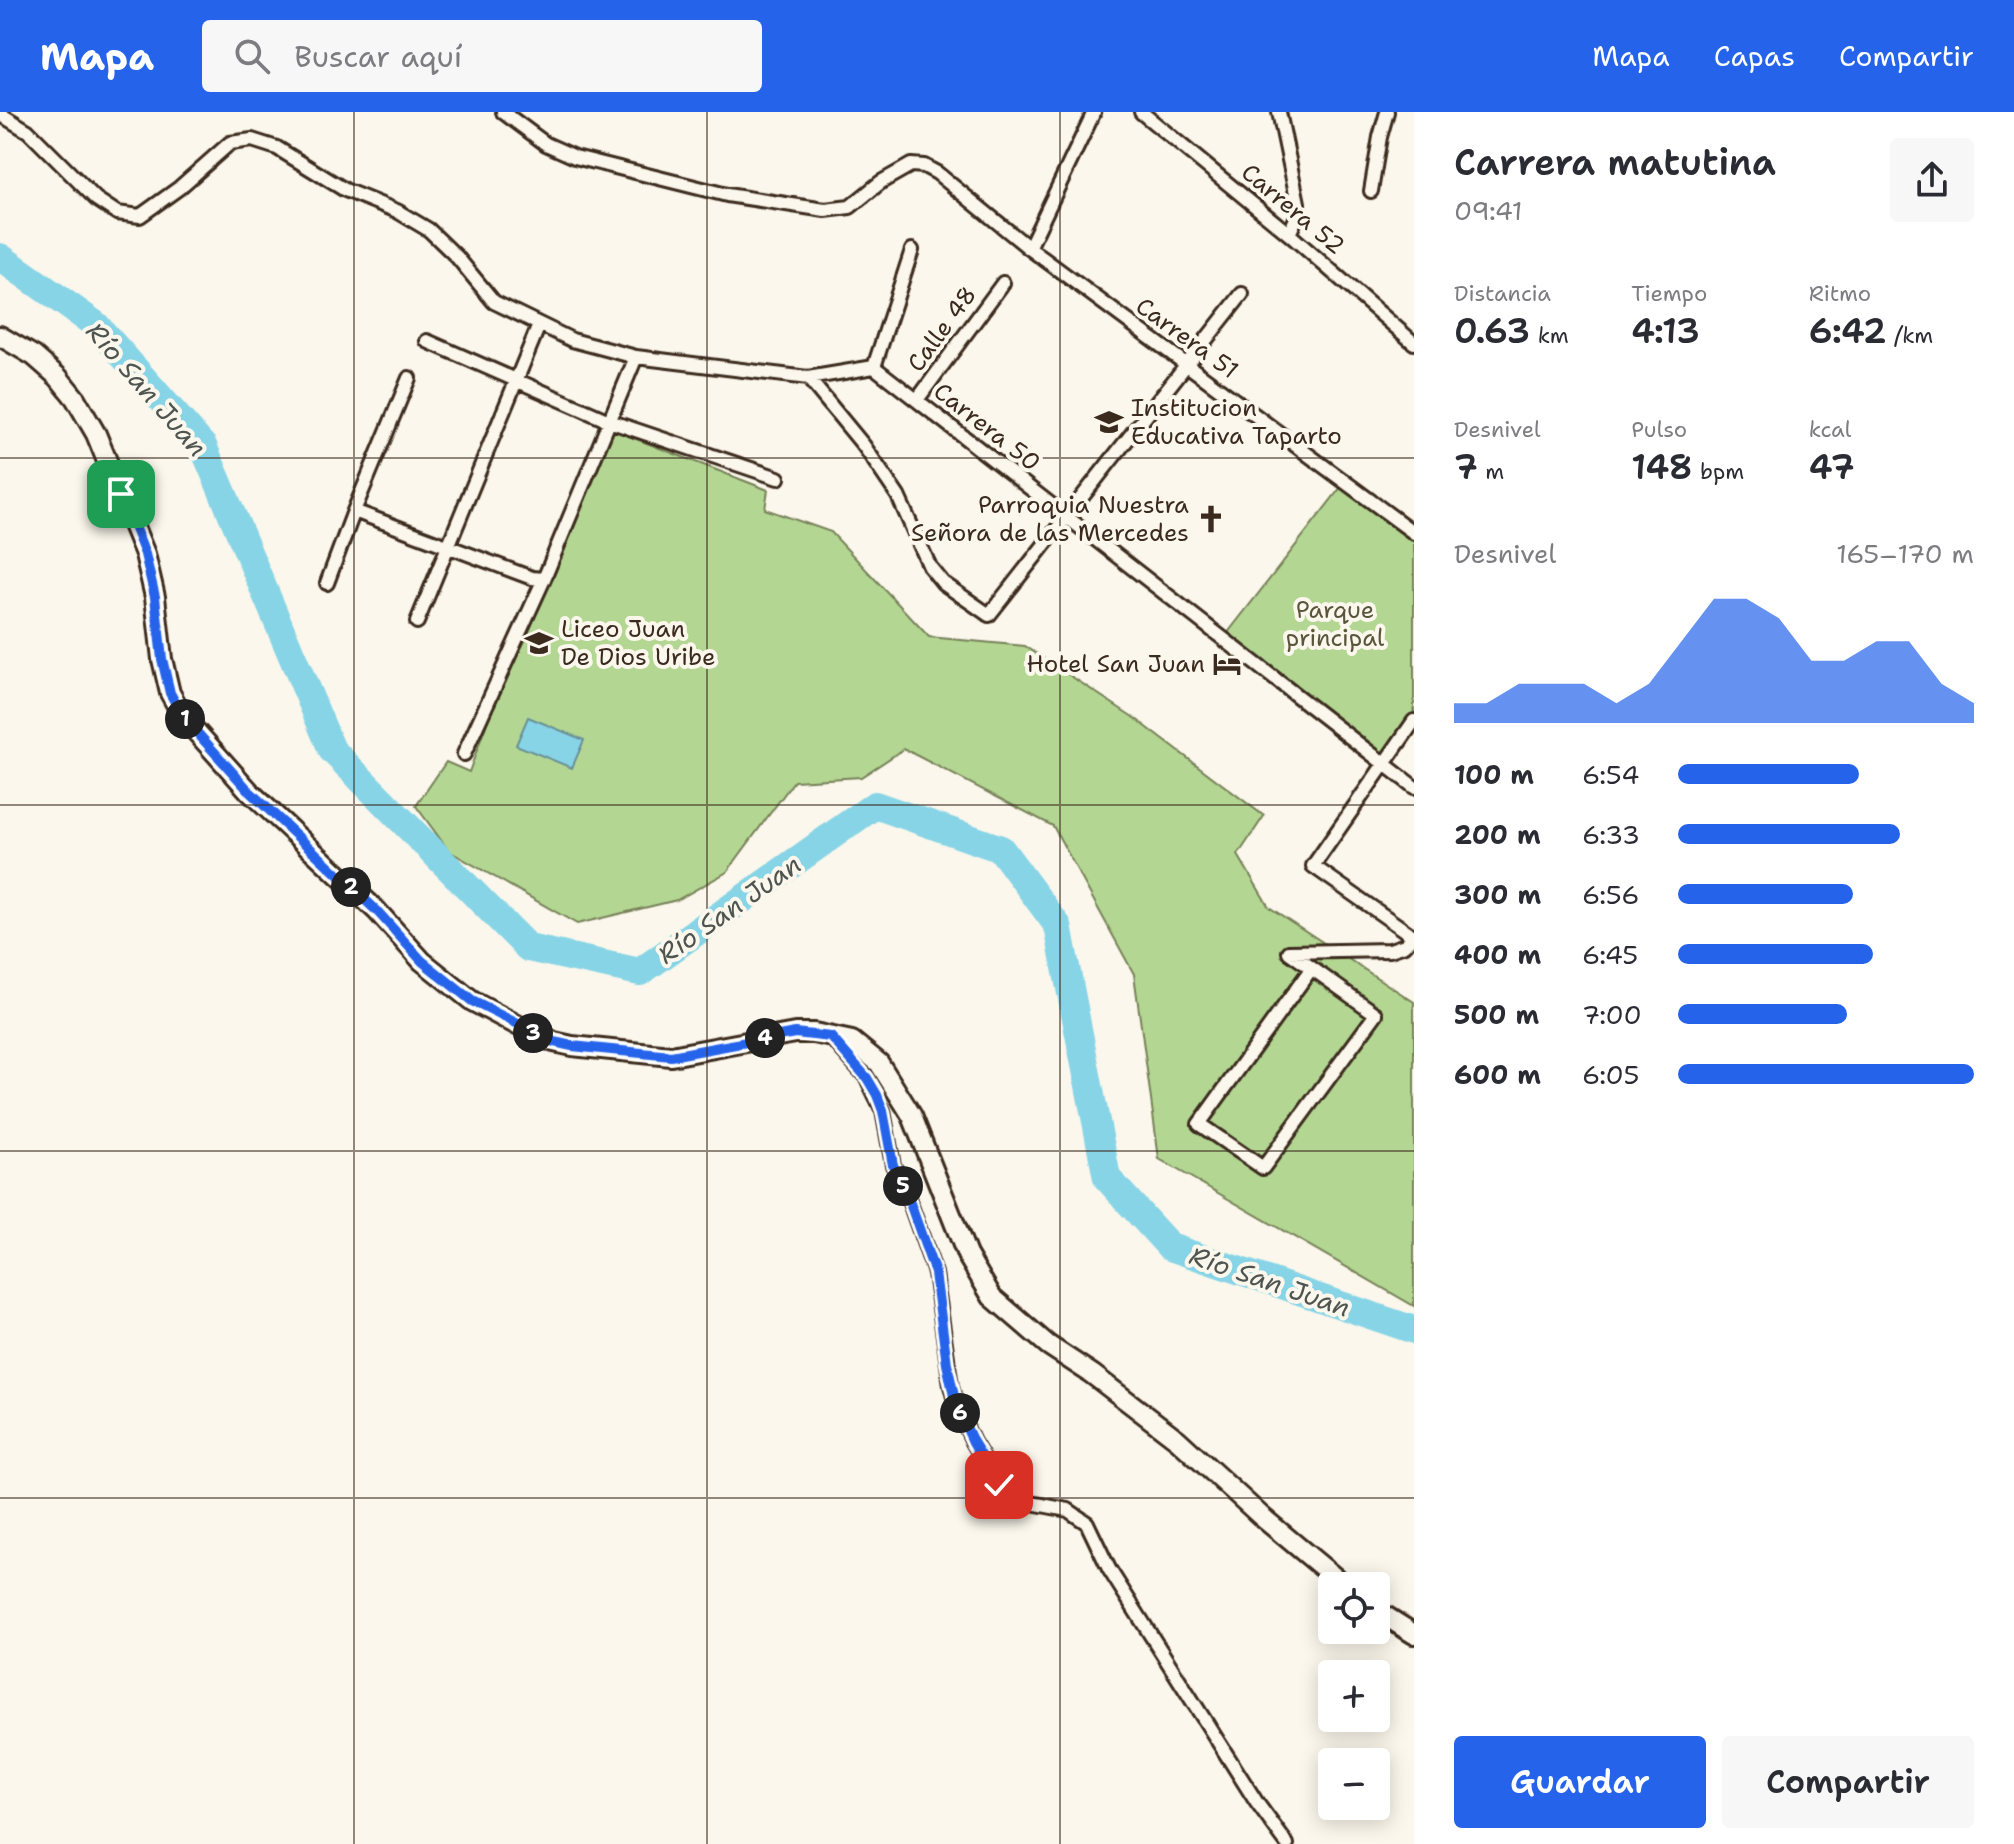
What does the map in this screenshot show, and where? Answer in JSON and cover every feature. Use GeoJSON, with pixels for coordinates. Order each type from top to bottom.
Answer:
{"type":"FeatureCollection","features":[{"type":"Feature","properties":{"kind":"main road"},"geometry":{"type":"LineString","coordinates":[[0,336],[34,356],[58,377],[75,398],[96,434],[145,554],[170,693],[184,718],[250,792],[377,911],[422,961],[472,1001],[554,1042],[572,1046],[671,1056],[795,1033],[852,1041],[879,1063],[898,1089],[912,1116],[967,1255],[992,1297],[1048,1345],[1092,1374],[1178,1440],[1328,1572]]}},
{"type":"Feature","properties":{"kind":"main road"},"geometry":{"type":"LineString","coordinates":[[1390,1619],[1414,1634]]}},
{"type":"Feature","properties":{"kind":"street","name":"Carrera 51"},"geometry":{"type":"LineString","coordinates":[[503,112],[546,144],[575,157],[727,195],[825,210],[850,207],[881,182],[911,165],[924,166],[937,173],[1029,248],[1414,533]]}},
{"type":"Feature","properties":{"kind":"street"},"geometry":{"type":"LineString","coordinates":[[1029,248],[1094,112]]}},
{"type":"Feature","properties":{"kind":"street","name":"Carrera 52"},"geometry":{"type":"LineString","coordinates":[[1141,112],[1289,234],[1414,343]]}},
{"type":"Feature","properties":{"kind":"street"},"geometry":{"type":"LineString","coordinates":[[1279,112],[1298,203],[1298,214],[1289,234]]}},
{"type":"Feature","properties":{"kind":"street"},"geometry":{"type":"LineString","coordinates":[[1371,191],[1387,112]]}},
{"type":"Feature","properties":{"kind":"street"},"geometry":{"type":"LineString","coordinates":[[0,114],[28,131],[96,199],[117,213],[140,216],[179,188],[230,143],[252,140],[277,148],[345,190],[397,211],[429,230],[457,257],[494,302],[572,340],[636,357],[808,378],[874,367],[912,250]]}},
{"type":"Feature","properties":{"kind":"street","name":"Calle 48"},"geometry":{"type":"LineString","coordinates":[[917,400],[1003,283]]}},
{"type":"Feature","properties":{"kind":"street"},"geometry":{"type":"LineString","coordinates":[[808,378],[864,446],[898,496],[930,567],[943,583],[989,615],[1242,294]]}},
{"type":"Feature","properties":{"kind":"street"},"geometry":{"type":"LineString","coordinates":[[417,622],[539,325]]}},
{"type":"Feature","properties":{"kind":"street"},"geometry":{"type":"LineString","coordinates":[[427,341],[609,421],[778,478]]}},
{"type":"Feature","properties":{"kind":"street"},"geometry":{"type":"LineString","coordinates":[[464,754],[544,579],[636,357]]}},
{"type":"Feature","properties":{"kind":"street","name":"Carrera 50"},"geometry":{"type":"LineString","coordinates":[[874,367],[1414,787]]}},
{"type":"Feature","properties":{"kind":"street"},"geometry":{"type":"LineString","coordinates":[[327,583],[409,378]]}},
{"type":"Feature","properties":{"kind":"street"},"geometry":{"type":"LineString","coordinates":[[354,511],[532,578],[544,579]]}},
{"type":"Feature","properties":{"kind":"street"},"geometry":{"type":"LineString","coordinates":[[1311,969],[1199,1124],[1263,1168],[1376,1014],[1289,952],[1390,950],[1405,945],[1414,937],[1313,866],[1414,721]]}},
{"type":"Feature","properties":{"kind":"street"},"geometry":{"type":"LineString","coordinates":[[831,1037],[867,1078],[883,1111],[893,1165],[935,1273],[951,1386],[973,1442],[999,1485],[1014,1496],[1026,1502],[1068,1510],[1087,1523],[1109,1569],[1257,1803],[1287,1844]]}},
{"type":"Feature","properties":{"kind":"green space"},"geometry":{"type":"Polygon","coordinates":[[[613,430],[768,490],[765,509],[831,532],[929,637],[1025,646],[1136,719],[1264,816],[1238,855],[1269,907],[1414,1002],[1414,1306],[1159,1159],[1134,974],[1053,826],[904,749],[861,777],[794,781],[727,872],[677,900],[577,924],[449,851],[416,806],[446,762],[469,772],[492,709],[613,430]]]}},
{"type":"Feature","properties":{"kind":"green space","name":"Parque principal"},"geometry":{"type":"Polygon","coordinates":[[[1345,482],[1414,533],[1414,721],[1384,764],[1223,639],[1345,482]]]}},
{"type":"Feature","properties":{"kind":"water"},"geometry":{"type":"Polygon","coordinates":[[[528,717],[584,740],[572,768],[516,745],[528,717]]]}},
{"type":"Feature","properties":{"kind":"waterway","name":"Río San Juan"},"geometry":{"type":"LineString","coordinates":[[0,257],[96,325],[203,446],[332,750],[528,948],[640,972],[875,805],[1001,849],[1058,926],[1107,1178],[1170,1247],[1414,1330]]}},
{"type":"Feature","properties":{"kind":"place","name":"Institucion Educativa Taparto"},"geometry":{"type":"Point","coordinates":[1109,422]}},
{"type":"Feature","properties":{"kind":"place","name":"Parroquia Nuestra Señora de las Mercedes"},"geometry":{"type":"Point","coordinates":[1211,519]}},
{"type":"Feature","properties":{"kind":"place","name":"Liceo Juan De Dios Uribe"},"geometry":{"type":"Point","coordinates":[539,643]}},
{"type":"Feature","properties":{"kind":"place","name":"Hotel San Juan"},"geometry":{"type":"Point","coordinates":[1227,664]}},
{"type":"Feature","properties":{"kind":"route"},"geometry":{"type":"LineString","coordinates":[[121,494],[145,554],[170,693],[184,718],[250,792],[377,911],[422,961],[472,1001],[554,1042],[671,1056],[795,1033],[831,1037],[867,1078],[877,1095],[893,1165],[935,1273],[947,1364],[956,1405],[973,1442],[999,1485]]}}]}
